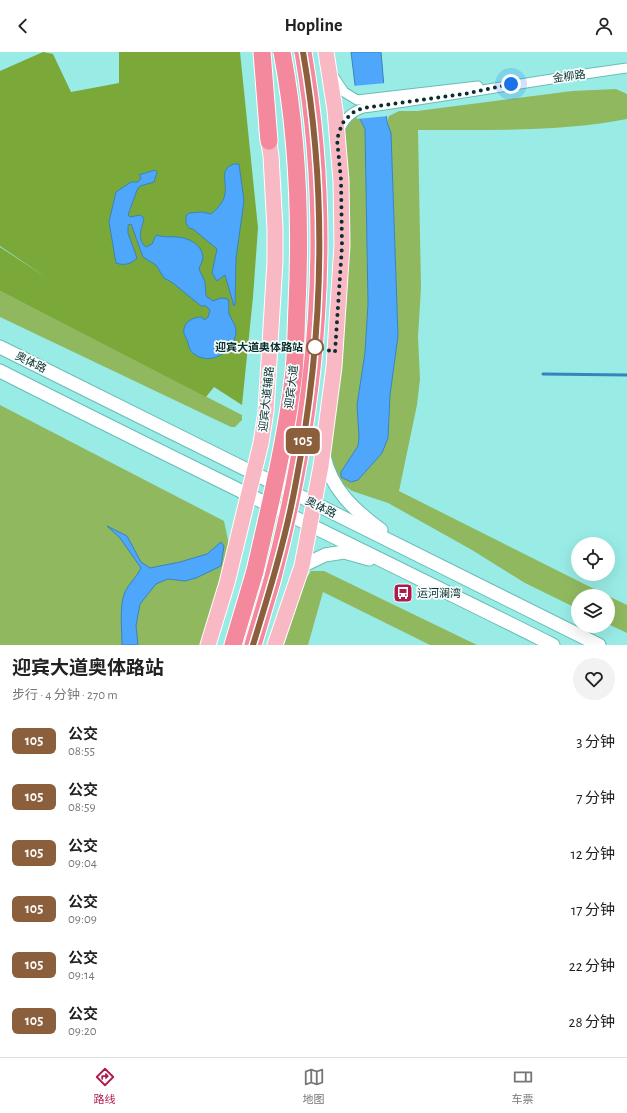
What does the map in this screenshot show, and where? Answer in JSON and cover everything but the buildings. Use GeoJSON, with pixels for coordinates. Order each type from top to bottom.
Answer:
{"type":"FeatureCollection","features":[{"type":"Feature","properties":{"kind":"highway"},"geometry":{"type":"LineString","coordinates":[[262,52],[269,141]]}},
{"type":"Feature","properties":{"kind":"highway","name":"迎宾大道"},"geometry":{"type":"LineString","coordinates":[[233,645],[255,572],[280,462],[294,371],[300,245],[298,183],[291,107],[282,52]]}},
{"type":"Feature","properties":{"kind":"highway","name":"迎宾大道"},"geometry":{"type":"LineString","coordinates":[[253,645],[272,581],[295,489],[310,398],[317,328],[319,251],[316,164],[303,52]]}},
{"type":"Feature","properties":{"kind":"main road","name":"迎宾大道辅路"},"geometry":{"type":"LineString","coordinates":[[208,645],[227,583],[254,473],[266,410],[275,261],[275,222],[269,141],[255,52]]}},
{"type":"Feature","properties":{"kind":"main road"},"geometry":{"type":"LineString","coordinates":[[275,645],[302,566],[323,452],[334,367],[341,273],[341,180],[330,69],[326,52]]}},
{"type":"Feature","properties":{"kind":"main road","name":"奥体路"},"geometry":{"type":"LineString","coordinates":[[0,347],[599,645]]}},
{"type":"Feature","properties":{"kind":"main road","name":"奥体路"},"geometry":{"type":"LineString","coordinates":[[0,371],[161,453],[402,569],[553,645]]}},
{"type":"Feature","properties":{"kind":"main road"},"geometry":{"type":"LineString","coordinates":[[323,452],[327,471],[341,495],[361,516],[410,551]]}},
{"type":"Feature","properties":{"kind":"main road"},"geometry":{"type":"LineString","coordinates":[[302,566],[326,555],[344,552],[402,569]]}},
{"type":"Feature","properties":{"kind":"street","name":"金柳路"},"geometry":{"type":"LineString","coordinates":[[511,84],[627,68]]}},
{"type":"Feature","properties":{"kind":"street"},"geometry":{"type":"LineString","coordinates":[[330,69],[344,92],[357,100],[464,87],[511,84]]}},
{"type":"Feature","properties":{"kind":"street"},"geometry":{"type":"LineString","coordinates":[[337,139],[342,124],[347,118],[355,111],[363,108],[464,94],[511,84]]}},
{"type":"Feature","properties":{"kind":"green space"},"geometry":{"type":"Polygon","coordinates":[[[43,52],[53,54],[71,92],[119,83],[119,52],[240,52],[258,228],[253,297],[242,405],[214,387],[206,397],[0,291],[0,247],[47,278],[0,246],[0,71],[43,52]]]}},
{"type":"Feature","properties":{"kind":"green space"},"geometry":{"type":"Polygon","coordinates":[[[616,89],[627,94],[627,119],[550,128],[418,130],[421,288],[418,337],[420,379],[417,405],[399,491],[571,577],[571,581],[578,581],[594,589],[571,589],[571,606],[525,583],[472,550],[388,503],[352,491],[344,485],[335,474],[324,437],[340,300],[334,123],[345,118],[359,117],[365,129],[368,304],[365,353],[357,405],[359,437],[358,446],[341,472],[358,480],[382,453],[388,438],[390,395],[398,336],[391,133],[387,122],[389,116],[399,111],[417,111],[572,91],[616,89]]]}},
{"type":"Feature","properties":{"kind":"green space"},"geometry":{"type":"Polygon","coordinates":[[[0,291],[242,415],[242,420],[235,427],[231,427],[0,317],[0,291]]]}},
{"type":"Feature","properties":{"kind":"green space"},"geometry":{"type":"Polygon","coordinates":[[[0,405],[224,521],[235,573],[213,645],[0,645],[0,405]]]}},
{"type":"Feature","properties":{"kind":"green space"},"geometry":{"type":"Polygon","coordinates":[[[311,571],[324,571],[477,645],[430,645],[323,592],[308,645],[284,645],[304,582],[311,571]]]}},
{"type":"Feature","properties":{"kind":"green space"},"geometry":{"type":"Polygon","coordinates":[[[615,599],[627,605],[627,633],[615,627],[615,599]]]}},
{"type":"Feature","properties":{"kind":"water"},"geometry":{"type":"Polygon","coordinates":[[[351,52],[381,52],[387,122],[391,133],[398,336],[390,395],[388,438],[382,453],[358,480],[351,482],[341,477],[341,472],[358,446],[359,437],[357,405],[365,353],[368,304],[365,129],[359,117],[351,52]]]}},
{"type":"Feature","properties":{"kind":"water"},"geometry":{"type":"Polygon","coordinates":[[[239,164],[244,201],[236,258],[234,306],[225,275],[217,281],[212,273],[217,249],[193,229],[189,228],[186,223],[186,216],[189,213],[202,212],[211,214],[218,208],[222,203],[225,194],[225,172],[229,166],[239,164]]]}},
{"type":"Feature","properties":{"kind":"water"},"geometry":{"type":"Polygon","coordinates":[[[155,170],[157,172],[154,182],[140,186],[137,190],[128,215],[130,217],[140,215],[144,218],[140,237],[146,247],[152,244],[157,235],[185,238],[200,248],[203,260],[199,269],[205,282],[206,296],[213,301],[221,298],[228,299],[229,314],[236,329],[235,338],[232,344],[227,350],[215,357],[208,359],[201,358],[192,353],[184,332],[184,328],[188,322],[199,317],[202,317],[204,320],[208,317],[210,310],[206,306],[201,306],[173,283],[164,278],[156,265],[143,257],[131,224],[128,225],[128,233],[137,258],[127,264],[116,263],[109,222],[116,192],[131,182],[138,182],[141,178],[139,175],[155,170]]]}},
{"type":"Feature","properties":{"kind":"water"},"geometry":{"type":"Polygon","coordinates":[[[107,526],[127,536],[141,562],[150,568],[180,562],[207,554],[221,542],[224,546],[221,566],[196,578],[185,581],[168,579],[156,584],[140,604],[136,626],[138,645],[122,645],[121,611],[125,592],[141,568],[120,538],[107,526]]]}},
{"type":"Feature","properties":{"kind":"pier"},"geometry":{"type":"Polygon","coordinates":[[[386,83],[388,116],[357,119],[353,86],[386,83]]]}},
{"type":"Feature","properties":{"kind":"waterway"},"geometry":{"type":"LineString","coordinates":[[543,374],[627,375]]}},
{"type":"Feature","properties":{"kind":"bus line","name":"105"},"geometry":{"type":"LineString","coordinates":[[253,645],[284,538],[295,489],[310,398],[317,328],[319,251],[316,164],[303,52]]}},
{"type":"Feature","properties":{"kind":"place","name":"迎宾大道奥体路站"},"geometry":{"type":"Point","coordinates":[315,347]}},
{"type":"Feature","properties":{"kind":"place","name":"运河澜湾"},"geometry":{"type":"Point","coordinates":[403,593]}},
{"type":"Feature","properties":{"kind":"route"},"geometry":{"type":"LineString","coordinates":[[315,347],[335,352],[342,246],[341,180],[337,139],[342,124],[355,111],[363,108],[464,94],[511,84]]}}]}
